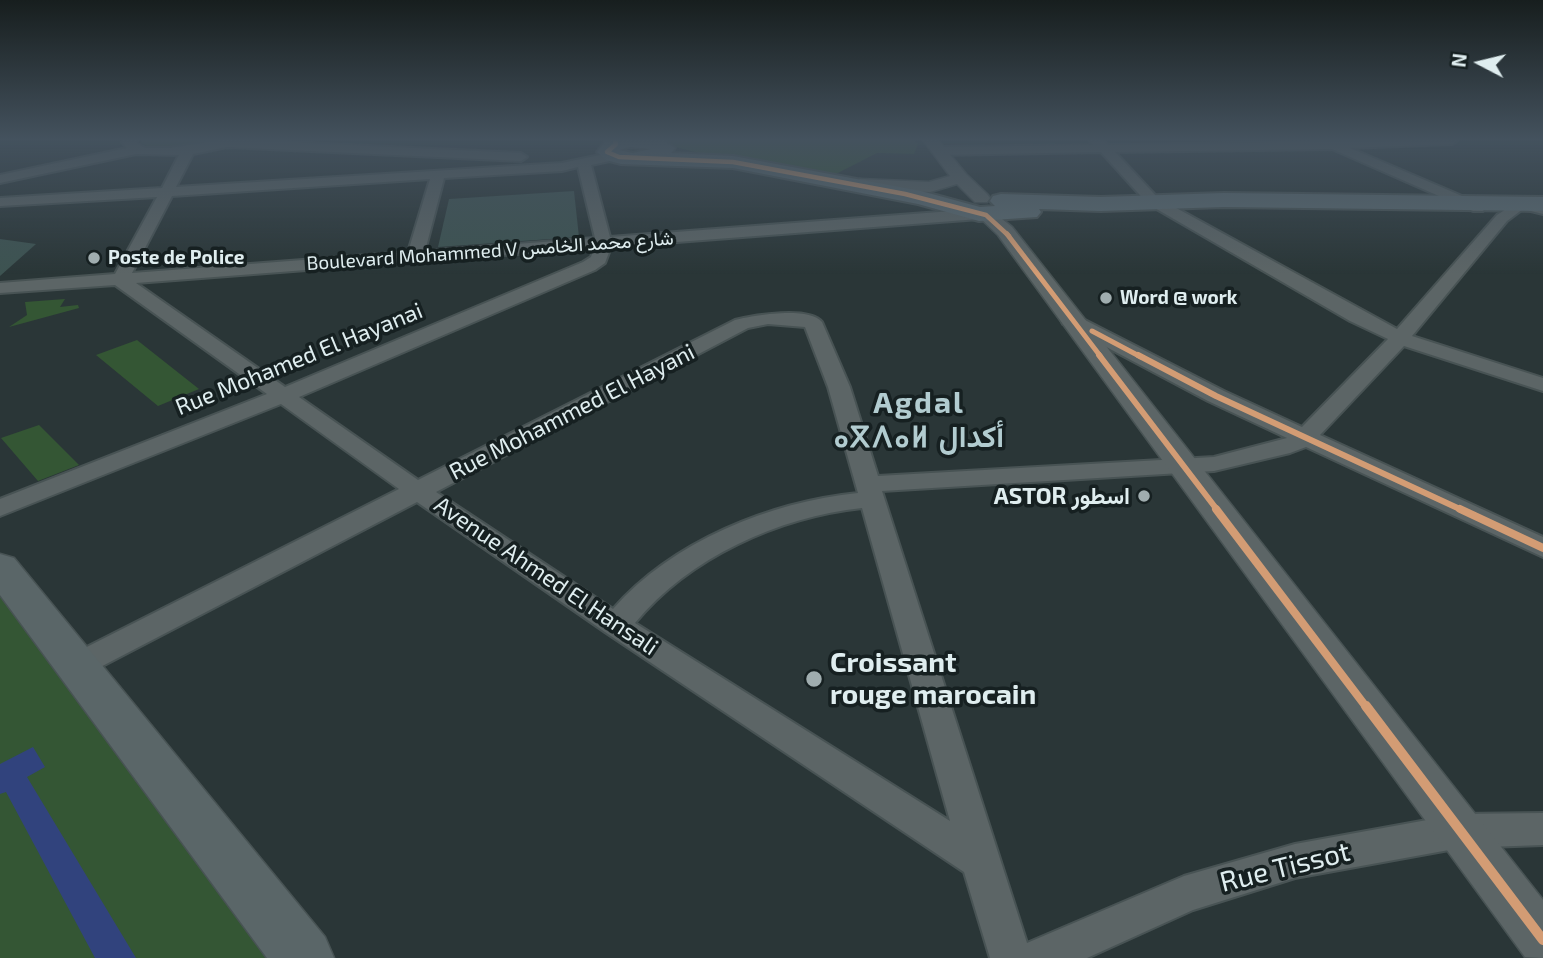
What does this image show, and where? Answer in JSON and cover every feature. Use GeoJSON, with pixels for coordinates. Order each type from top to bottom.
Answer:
{"type":"FeatureCollection","features":[{"type":"Feature","properties":{"kind":"main road"},"geometry":{"type":"LineString","coordinates":[[853,185],[989,211]]}},
{"type":"Feature","properties":{"kind":"main road","name":"Boulevard Mohammed V شارع محمد الخامس"},"geometry":{"type":"LineString","coordinates":[[989,211],[1039,212],[1153,201],[1466,204],[1522,208]]}},
{"type":"Feature","properties":{"kind":"main road"},"geometry":{"type":"LineString","coordinates":[[0,567],[304,958]]}},
{"type":"Feature","properties":{"kind":"street"},"geometry":{"type":"LineString","coordinates":[[120,280],[172,185]]}},
{"type":"Feature","properties":{"kind":"street"},"geometry":{"type":"LineString","coordinates":[[0,202],[284,185]]}},
{"type":"Feature","properties":{"kind":"street"},"geometry":{"type":"LineString","coordinates":[[415,257],[436,185]]}},
{"type":"Feature","properties":{"kind":"street"},"geometry":{"type":"LineString","coordinates":[[589,185],[604,243]]}},
{"type":"Feature","properties":{"kind":"street"},"geometry":{"type":"LineString","coordinates":[[868,185],[915,188],[943,185]]}},
{"type":"Feature","properties":{"kind":"street"},"geometry":{"type":"LineString","coordinates":[[966,185],[989,211],[1543,940]]}},
{"type":"Feature","properties":{"kind":"street"},"geometry":{"type":"LineString","coordinates":[[1133,185],[1153,201],[1357,317],[1400,338],[1543,385]]}},
{"type":"Feature","properties":{"kind":"street"},"geometry":{"type":"LineString","coordinates":[[1423,185],[1466,204]]}},
{"type":"Feature","properties":{"kind":"street"},"geometry":{"type":"LineString","coordinates":[[616,625],[648,591],[701,553],[737,535],[803,510],[871,492],[1214,464],[1282,448],[1304,439],[1522,208],[1543,209]]}},
{"type":"Feature","properties":{"kind":"street","name":"Boulevard Mohammed V شارع محمد الخامس"},"geometry":{"type":"LineString","coordinates":[[0,289],[989,211]]}},
{"type":"Feature","properties":{"kind":"street","name":"Rue Mohamed El Hayanai"},"geometry":{"type":"LineString","coordinates":[[0,508],[284,395],[589,266],[599,259],[604,243]]}},
{"type":"Feature","properties":{"kind":"street","name":"Avenue Ahmed El Hansali"},"geometry":{"type":"LineString","coordinates":[[120,280],[418,491],[616,625],[980,861]]}},
{"type":"Feature","properties":{"kind":"street","name":"Rue Mohammed El Hayani"},"geometry":{"type":"LineString","coordinates":[[76,666],[750,321],[768,318],[813,322],[839,387],[871,492]]}},
{"type":"Feature","properties":{"kind":"street"},"geometry":{"type":"LineString","coordinates":[[1070,320],[1304,439],[1543,548]]}},
{"type":"Feature","properties":{"kind":"street"},"geometry":{"type":"LineString","coordinates":[[871,492],[980,861],[1012,958]]}},
{"type":"Feature","properties":{"kind":"street","name":"Rue Tissot"},"geometry":{"type":"LineString","coordinates":[[1040,958],[1184,895],[1239,876],[1340,851],[1460,831],[1543,829]]}},
{"type":"Feature","properties":{"kind":"green space"},"geometry":{"type":"Polygon","coordinates":[[[65,299],[60,307],[78,305],[79,308],[9,327],[27,315],[25,302],[65,299]]]}},
{"type":"Feature","properties":{"kind":"green space"},"geometry":{"type":"Polygon","coordinates":[[[137,340],[199,389],[158,406],[96,355],[137,340]]]}},
{"type":"Feature","properties":{"kind":"green space"},"geometry":{"type":"Polygon","coordinates":[[[39,425],[79,465],[38,481],[1,438],[39,425]]]}},
{"type":"Feature","properties":{"kind":"green space"},"geometry":{"type":"Polygon","coordinates":[[[0,583],[301,958],[0,958],[0,583]]]}},
{"type":"Feature","properties":{"kind":"water"},"geometry":{"type":"Polygon","coordinates":[[[33,747],[45,767],[27,777],[136,958],[95,958],[6,792],[0,794],[0,764],[33,747]]]}},
{"type":"Feature","properties":{"kind":"building"},"geometry":{"type":"Polygon","coordinates":[[[574,191],[579,237],[438,247],[449,199],[574,191]]]}},
{"type":"Feature","properties":{"kind":"building"},"geometry":{"type":"Polygon","coordinates":[[[0,239],[36,244],[0,276],[0,239]]]}},
{"type":"Feature","properties":{"kind":"transit line"},"geometry":{"type":"LineString","coordinates":[[855,185],[905,194],[986,215],[1005,231],[1543,940]]}},
{"type":"Feature","properties":{"kind":"transit line"},"geometry":{"type":"LineString","coordinates":[[1092,331],[1216,396],[1543,548]]}},
{"type":"Feature","properties":{"kind":"place","name":"Poste de Police"},"geometry":{"type":"Point","coordinates":[94,258]}},
{"type":"Feature","properties":{"kind":"place","name":"Word @ work"},"geometry":{"type":"Point","coordinates":[1106,298]}},
{"type":"Feature","properties":{"kind":"place","name":"ASTOR اسطور"},"geometry":{"type":"Point","coordinates":[1144,496]}},
{"type":"Feature","properties":{"kind":"place","name":"Croissant rouge marocain"},"geometry":{"type":"Point","coordinates":[814,679]}},
{"type":"Feature","properties":{"kind":"district","name":"Agdal ⴰⴳⴷⴰⵍ أكدال"},"geometry":{"type":"Point","coordinates":[919,420]}}]}
